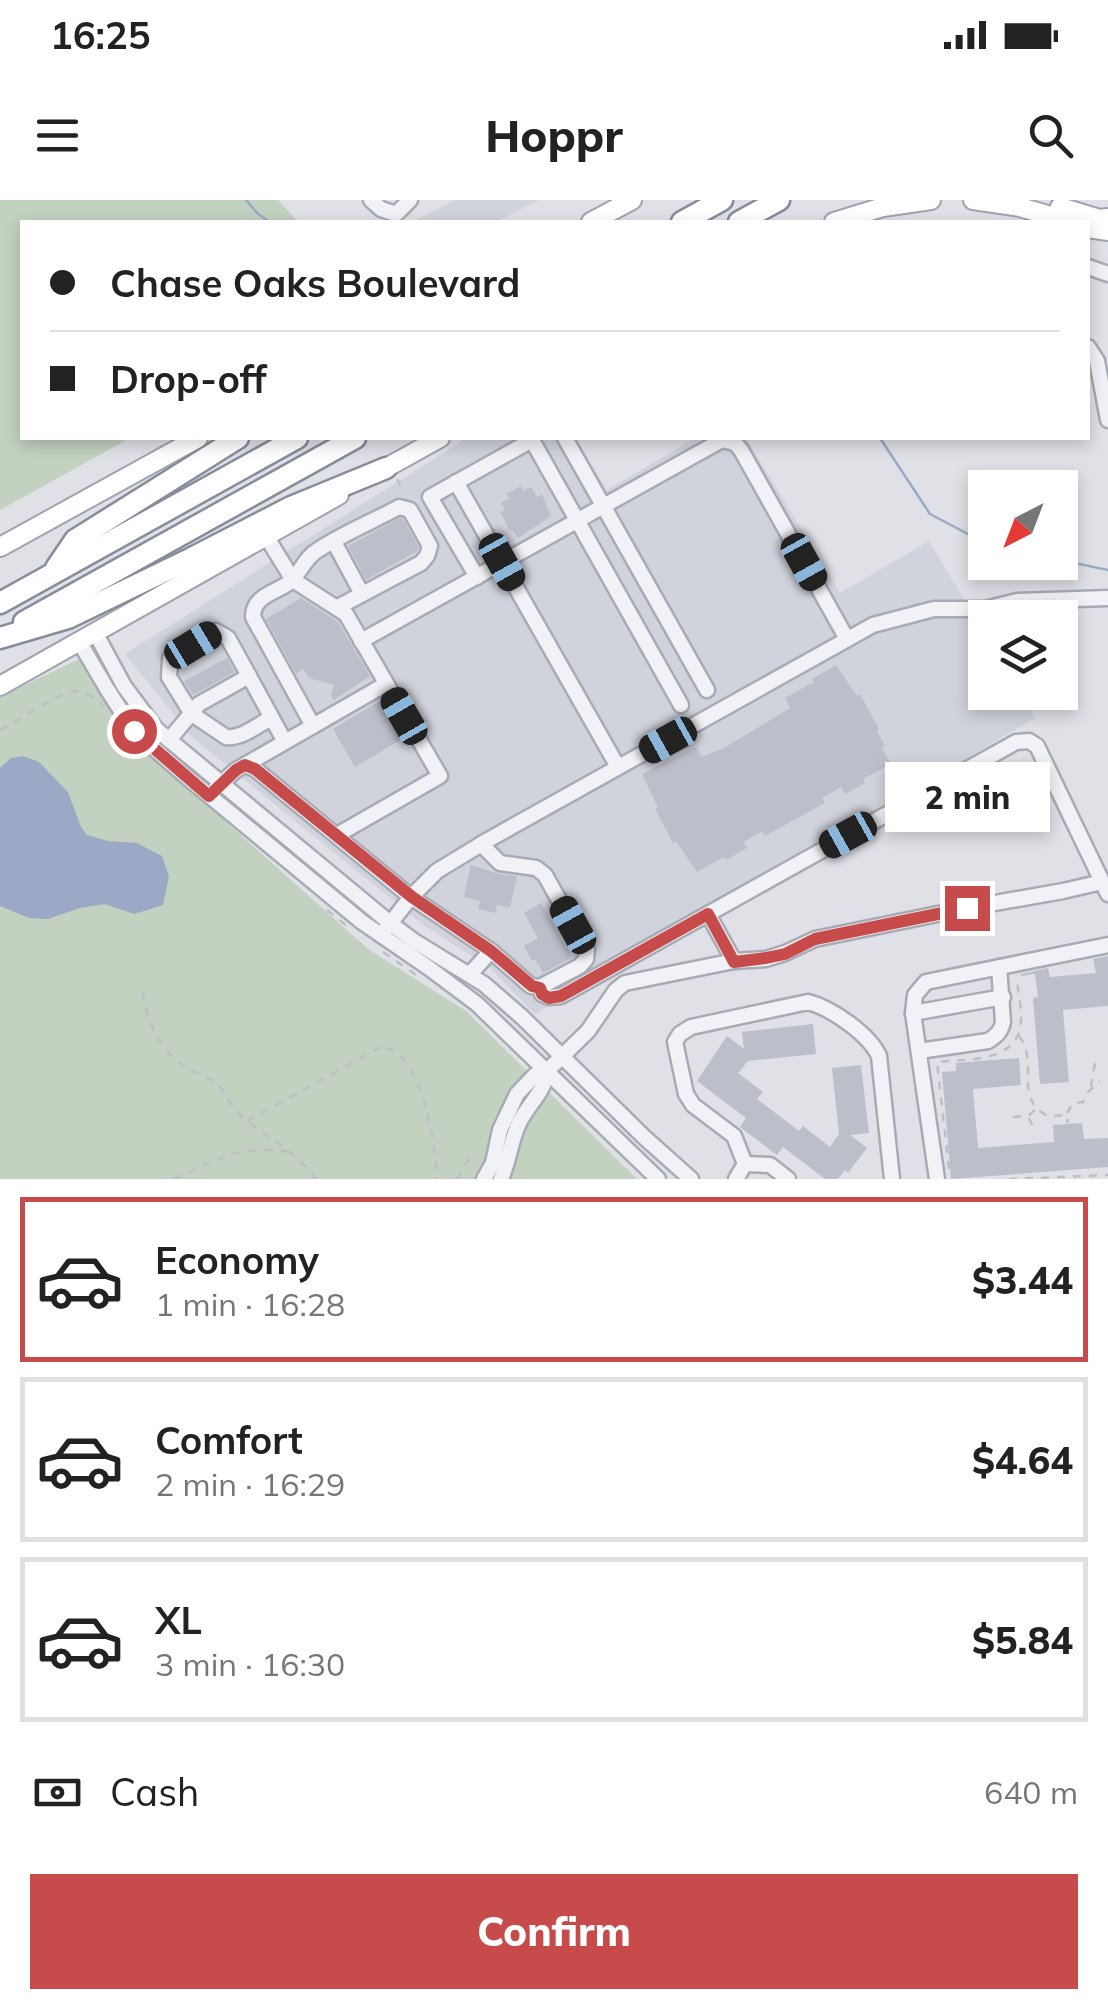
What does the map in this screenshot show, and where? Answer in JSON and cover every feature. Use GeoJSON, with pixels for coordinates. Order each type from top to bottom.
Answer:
{"type":"FeatureCollection","features":[{"type":"Feature","properties":{"kind":"highway"},"geometry":{"type":"LineString","coordinates":[[686,220],[722,200]]}},
{"type":"Feature","properties":{"kind":"highway"},"geometry":{"type":"LineString","coordinates":[[743,220],[780,200]]}},
{"type":"Feature","properties":{"kind":"highway"},"geometry":{"type":"LineString","coordinates":[[52,574],[75,540],[235,440]]}},
{"type":"Feature","properties":{"kind":"highway"},"geometry":{"type":"LineString","coordinates":[[0,603],[293,440]]}},
{"type":"Feature","properties":{"kind":"highway"},"geometry":{"type":"LineString","coordinates":[[0,636],[351,440]]}},
{"type":"Feature","properties":{"kind":"highway"},"geometry":{"type":"LineString","coordinates":[[0,636],[68,618],[291,507],[391,473]]}},
{"type":"Feature","properties":{"kind":"main road"},"geometry":{"type":"LineString","coordinates":[[595,220],[632,200]]}},
{"type":"Feature","properties":{"kind":"main road"},"geometry":{"type":"LineString","coordinates":[[827,220],[862,200]]}},
{"type":"Feature","properties":{"kind":"main road"},"geometry":{"type":"LineString","coordinates":[[841,220],[883,207],[932,200]]}},
{"type":"Feature","properties":{"kind":"main road"},"geometry":{"type":"LineString","coordinates":[[973,200],[1063,220]]}},
{"type":"Feature","properties":{"kind":"main road"},"geometry":{"type":"LineString","coordinates":[[1036,214],[1108,218]]}},
{"type":"Feature","properties":{"kind":"main road"},"geometry":{"type":"LineString","coordinates":[[0,547],[194,440]]}},
{"type":"Feature","properties":{"kind":"main road"},"geometry":{"type":"LineString","coordinates":[[0,686],[266,536],[391,473],[437,440]]}},
{"type":"Feature","properties":{"kind":"street"},"geometry":{"type":"LineString","coordinates":[[371,200],[381,210],[396,214],[410,200]]}},
{"type":"Feature","properties":{"kind":"street"},"geometry":{"type":"LineString","coordinates":[[1090,350],[1097,362],[1107,411]]}},
{"type":"Feature","properties":{"kind":"street"},"geometry":{"type":"LineString","coordinates":[[476,577],[430,497],[532,440],[681,704]]}},
{"type":"Feature","properties":{"kind":"street"},"geometry":{"type":"LineString","coordinates":[[566,440],[707,690]]}},
{"type":"Feature","properties":{"kind":"street"},"geometry":{"type":"LineString","coordinates":[[361,641],[722,440],[736,443],[848,639]]}},
{"type":"Feature","properties":{"kind":"street"},"geometry":{"type":"LineString","coordinates":[[456,482],[618,768]]}},
{"type":"Feature","properties":{"kind":"street"},"geometry":{"type":"LineString","coordinates":[[313,726],[253,617],[253,608],[258,600],[293,580],[302,563],[316,552],[399,507],[410,510],[430,546],[428,556],[338,607]]}},
{"type":"Feature","properties":{"kind":"street"},"geometry":{"type":"LineString","coordinates":[[266,536],[293,580],[346,614],[440,776],[337,836]]}},
{"type":"Feature","properties":{"kind":"street"},"geometry":{"type":"LineString","coordinates":[[334,542],[362,594]]}},
{"type":"Feature","properties":{"kind":"street"},"geometry":{"type":"LineString","coordinates":[[386,929],[437,871],[480,844],[873,625],[934,609],[985,609],[1018,600],[1108,598]]}},
{"type":"Feature","properties":{"kind":"street"},"geometry":{"type":"LineString","coordinates":[[271,718],[231,738],[217,732],[192,714],[169,676],[170,659],[216,631],[228,638],[284,742]]}},
{"type":"Feature","properties":{"kind":"street"},"geometry":{"type":"LineString","coordinates":[[88,638],[156,728],[465,995],[658,1179]]}},
{"type":"Feature","properties":{"kind":"street"},"geometry":{"type":"LineString","coordinates":[[88,638],[106,689],[134,731],[209,796],[386,929],[414,940],[470,974],[522,1017],[691,1179]]}},
{"type":"Feature","properties":{"kind":"street"},"geometry":{"type":"LineString","coordinates":[[169,740],[199,704],[248,676]]}},
{"type":"Feature","properties":{"kind":"street"},"geometry":{"type":"LineString","coordinates":[[209,796],[245,765],[386,684]]}},
{"type":"Feature","properties":{"kind":"street"},"geometry":{"type":"LineString","coordinates":[[502,1179],[518,1125],[545,1086],[547,1072],[588,1031],[616,990],[625,984],[785,954],[815,939],[1105,888],[1037,746],[1016,742],[561,996],[549,998],[540,988]]}},
{"type":"Feature","properties":{"kind":"street"},"geometry":{"type":"LineString","coordinates":[[245,765],[532,986],[540,988],[580,966],[586,950],[545,875],[536,868],[500,863],[480,844]]}},
{"type":"Feature","properties":{"kind":"street"},"geometry":{"type":"LineString","coordinates":[[708,914],[734,962]]}},
{"type":"Feature","properties":{"kind":"street"},"geometry":{"type":"LineString","coordinates":[[937,1179],[913,1013],[915,995],[926,982],[1108,945]]}},
{"type":"Feature","properties":{"kind":"street"},"geometry":{"type":"LineString","coordinates":[[470,974],[491,951]]}},
{"type":"Feature","properties":{"kind":"street"},"geometry":{"type":"LineString","coordinates":[[918,1052],[988,1040],[1001,1030],[999,967]]}},
{"type":"Feature","properties":{"kind":"street"},"geometry":{"type":"LineString","coordinates":[[913,1013],[1002,990]]}},
{"type":"Feature","properties":{"kind":"street"},"geometry":{"type":"LineString","coordinates":[[745,1164],[734,1136],[686,1094],[676,1042],[691,1027],[808,1002],[823,1006],[874,1044],[879,1056],[892,1179]]}},
{"type":"Feature","properties":{"kind":"street"},"geometry":{"type":"LineString","coordinates":[[484,1179],[517,1094],[535,1075],[547,1072]]}},
{"type":"Feature","properties":{"kind":"street"},"geometry":{"type":"LineString","coordinates":[[736,1179],[745,1164]]}},
{"type":"Feature","properties":{"kind":"street"},"geometry":{"type":"LineString","coordinates":[[745,1164],[770,1165],[788,1179]]}},
{"type":"Feature","properties":{"kind":"path"},"geometry":{"type":"LineString","coordinates":[[391,473],[404,492],[399,507]]}},
{"type":"Feature","properties":{"kind":"path"},"geometry":{"type":"LineString","coordinates":[[0,730],[63,695]]}},
{"type":"Feature","properties":{"kind":"path"},"geometry":{"type":"LineString","coordinates":[[950,1179],[937,1062],[996,1055],[1012,1045],[1020,1024],[1017,982],[1002,990]]}},
{"type":"Feature","properties":{"kind":"path"},"geometry":{"type":"LineString","coordinates":[[143,992],[149,1023],[168,1051],[187,1068],[216,1083],[235,1110],[306,1165],[316,1179]]}},
{"type":"Feature","properties":{"kind":"path"},"geometry":{"type":"LineString","coordinates":[[1018,1036],[1028,1056],[1028,1094],[1036,1109],[1048,1116],[1066,1115]]}},
{"type":"Feature","properties":{"kind":"path"},"geometry":{"type":"LineString","coordinates":[[248,1121],[384,1046],[406,1063],[420,1092],[434,1148],[436,1179]]}},
{"type":"Feature","properties":{"kind":"path"},"geometry":{"type":"LineString","coordinates":[[1091,1088],[1094,1063]]}},
{"type":"Feature","properties":{"kind":"path"},"geometry":{"type":"LineString","coordinates":[[1068,1122],[1066,1115],[1074,1103],[1084,1100],[1100,1081]]}},
{"type":"Feature","properties":{"kind":"path"},"geometry":{"type":"LineString","coordinates":[[1013,1116],[1028,1116],[1036,1109]]}},
{"type":"Feature","properties":{"kind":"path"},"geometry":{"type":"LineString","coordinates":[[1028,1116],[1033,1126]]}},
{"type":"Feature","properties":{"kind":"path"},"geometry":{"type":"LineString","coordinates":[[174,1179],[235,1152],[267,1148],[290,1153]]}},
{"type":"Feature","properties":{"kind":"path"},"geometry":{"type":"LineString","coordinates":[[457,1179],[470,1157]]}},
{"type":"Feature","properties":{"kind":"path"},"geometry":{"type":"LineString","coordinates":[[1009,1179],[1108,1175]]}},
{"type":"Feature","properties":{"kind":"shaded area"},"geometry":{"type":"Polygon","coordinates":[[[455,200],[539,200],[500,220],[416,220],[455,200]]]}},
{"type":"Feature","properties":{"kind":"shaded area"},"geometry":{"type":"Polygon","coordinates":[[[464,440],[576,440],[607,490],[692,440],[747,440],[840,593],[929,541],[968,606],[968,710],[1030,710],[1035,718],[535,1014],[490,968],[422,924],[193,738],[125,654],[464,440]]]}},
{"type":"Feature","properties":{"kind":"green space"},"geometry":{"type":"Polygon","coordinates":[[[0,200],[278,200],[296,220],[20,220],[20,440],[126,440],[0,510],[0,200]]]}},
{"type":"Feature","properties":{"kind":"green space"},"geometry":{"type":"Polygon","coordinates":[[[81,658],[129,735],[368,949],[466,1011],[637,1179],[0,1179],[0,697],[81,658]]]}},
{"type":"Feature","properties":{"kind":"water"},"geometry":{"type":"Polygon","coordinates":[[[23,756],[39,762],[68,792],[87,835],[137,843],[162,856],[169,876],[163,905],[134,914],[105,904],[48,919],[29,918],[0,906],[0,768],[11,758],[23,756]]]}},
{"type":"Feature","properties":{"kind":"building"},"geometry":{"type":"Polygon","coordinates":[[[521,486],[523,491],[531,487],[537,497],[542,494],[551,516],[518,538],[500,512],[505,510],[501,503],[509,499],[506,494],[521,486]]]}},
{"type":"Feature","properties":{"kind":"building"},"geometry":{"type":"Polygon","coordinates":[[[400,518],[419,547],[417,551],[366,580],[348,546],[400,518]]]}},
{"type":"Feature","properties":{"kind":"building"},"geometry":{"type":"Polygon","coordinates":[[[301,598],[338,622],[370,676],[334,700],[334,685],[309,678],[303,669],[296,674],[266,619],[301,598]]]}},
{"type":"Feature","properties":{"kind":"building"},"geometry":{"type":"Polygon","coordinates":[[[227,658],[235,672],[193,695],[184,681],[227,658]]]}},
{"type":"Feature","properties":{"kind":"building"},"geometry":{"type":"Polygon","coordinates":[[[836,665],[857,696],[860,694],[879,729],[885,746],[882,748],[891,764],[845,794],[841,787],[822,798],[825,803],[765,836],[762,831],[744,842],[747,848],[697,872],[676,841],[673,843],[642,774],[696,747],[702,757],[724,748],[790,708],[785,698],[836,665]]]}},
{"type":"Feature","properties":{"kind":"building"},"geometry":{"type":"Polygon","coordinates":[[[383,699],[405,737],[355,767],[333,729],[383,699]]]}},
{"type":"Feature","properties":{"kind":"building"},"geometry":{"type":"Polygon","coordinates":[[[471,865],[517,876],[510,908],[497,905],[496,913],[478,909],[480,901],[464,897],[471,865]]]}},
{"type":"Feature","properties":{"kind":"building"},"geometry":{"type":"Polygon","coordinates":[[[541,903],[572,958],[543,973],[524,946],[538,938],[524,913],[541,903]]]}},
{"type":"Feature","properties":{"kind":"building"},"geometry":{"type":"Polygon","coordinates":[[[1108,956],[1108,1006],[1063,1010],[1069,1082],[1040,1084],[1033,998],[1038,997],[1035,974],[1021,974],[1048,968],[1050,977],[1096,973],[1093,959],[1108,956]]]}},
{"type":"Feature","properties":{"kind":"building"},"geometry":{"type":"Polygon","coordinates":[[[813,1024],[816,1054],[748,1061],[738,1073],[763,1092],[757,1099],[799,1131],[803,1126],[830,1147],[839,1134],[832,1068],[861,1065],[869,1133],[850,1135],[867,1148],[848,1173],[845,1170],[838,1179],[825,1179],[783,1147],[777,1155],[740,1127],[746,1118],[697,1081],[727,1036],[744,1049],[742,1032],[813,1024]]]}},
{"type":"Feature","properties":{"kind":"building"},"geometry":{"type":"Polygon","coordinates":[[[1019,1058],[1021,1085],[973,1089],[978,1148],[1054,1142],[1053,1125],[1082,1123],[1084,1139],[1108,1138],[1108,1167],[951,1179],[942,1072],[956,1071],[956,1063],[1019,1058]]]}},
{"type":"Feature","properties":{"kind":"waterway"},"geometry":{"type":"LineString","coordinates":[[246,200],[267,220]]}},
{"type":"Feature","properties":{"kind":"waterway"},"geometry":{"type":"LineString","coordinates":[[881,440],[930,514],[968,534]]}},
{"type":"Feature","properties":{"kind":"waterway"},"geometry":{"type":"LineString","coordinates":[[1078,564],[1108,570]]}},
{"type":"Feature","properties":{"kind":"route"},"geometry":{"type":"LineString","coordinates":[[134,731],[209,796],[236,770],[245,765],[255,769],[412,897],[491,951],[549,998],[561,996],[708,914],[734,962],[785,954],[815,939],[967,908]]}}]}
